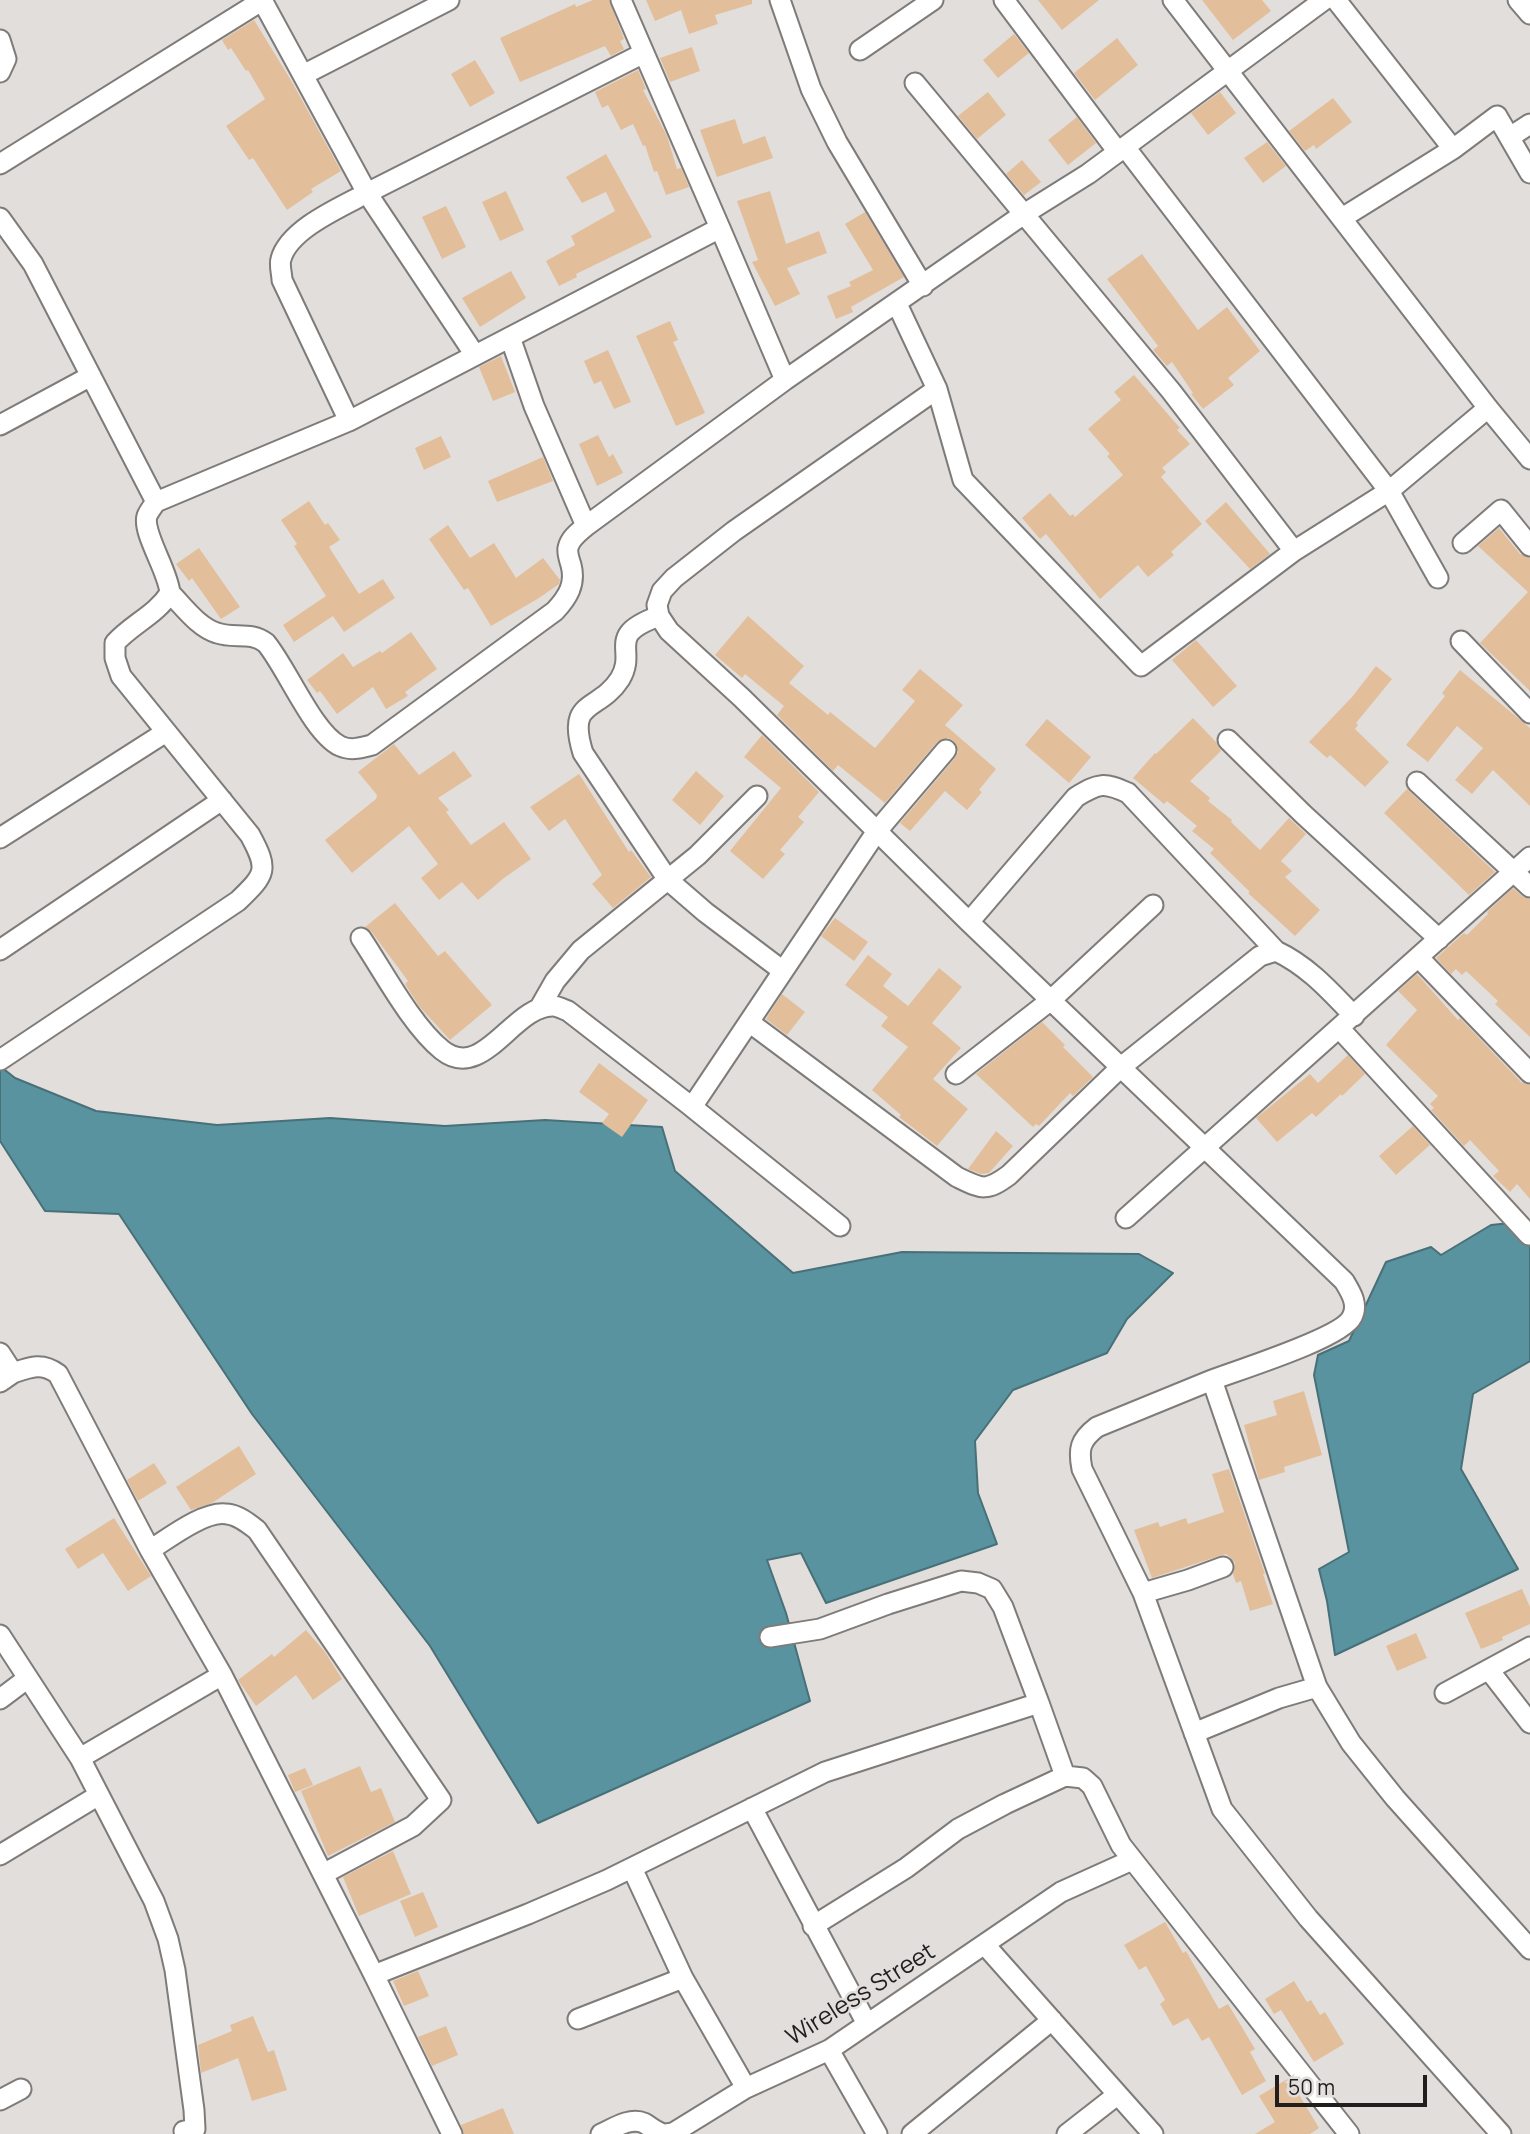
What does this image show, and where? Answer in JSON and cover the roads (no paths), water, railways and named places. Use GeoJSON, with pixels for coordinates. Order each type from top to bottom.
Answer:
{"type":"FeatureCollection","features":[{"type":"Feature","properties":{"kind":"street"},"geometry":{"type":"LineString","coordinates":[[0,164],[262,0],[367,193],[475,355]]}},
{"type":"Feature","properties":{"kind":"street"},"geometry":{"type":"LineString","coordinates":[[303,75],[449,0]]}},
{"type":"Feature","properties":{"kind":"street"},"geometry":{"type":"LineString","coordinates":[[621,0],[785,380]]}},
{"type":"Feature","properties":{"kind":"street"},"geometry":{"type":"LineString","coordinates":[[780,0],[811,89],[837,142],[923,286]]}},
{"type":"Feature","properties":{"kind":"street"},"geometry":{"type":"LineString","coordinates":[[860,50],[933,0]]}},
{"type":"Feature","properties":{"kind":"street"},"geometry":{"type":"LineString","coordinates":[[1004,0],[1388,491],[1438,578]]}},
{"type":"Feature","properties":{"kind":"street"},"geometry":{"type":"LineString","coordinates":[[1173,0],[1530,459]]}},
{"type":"Feature","properties":{"kind":"street"},"geometry":{"type":"LineString","coordinates":[[720,228],[349,421],[156,502],[147,515],[146,527],[166,573],[170,593],[203,626],[214,632],[226,636],[256,637],[266,643],[320,727],[341,747],[355,750],[372,744],[566,600],[572,585],[573,572],[567,550],[573,538],[586,526],[785,380],[1024,214],[1088,174],[1324,0]]}},
{"type":"Feature","properties":{"kind":"street"},"geometry":{"type":"LineString","coordinates":[[1336,0],[1454,149]]}},
{"type":"Feature","properties":{"kind":"street"},"geometry":{"type":"LineString","coordinates":[[1518,0],[1530,14]]}},
{"type":"Feature","properties":{"kind":"street"},"geometry":{"type":"LineString","coordinates":[[0,40],[6,59],[0,72]]}},
{"type":"Feature","properties":{"kind":"street"},"geometry":{"type":"LineString","coordinates":[[349,421],[282,280],[280,261],[287,244],[300,231],[367,193],[644,53]]}},
{"type":"Feature","properties":{"kind":"street"},"geometry":{"type":"LineString","coordinates":[[915,83],[1171,391],[1294,551]]}},
{"type":"Feature","properties":{"kind":"street"},"geometry":{"type":"LineString","coordinates":[[1342,218],[1454,149],[1497,116],[1530,173]]}},
{"type":"Feature","properties":{"kind":"street"},"geometry":{"type":"LineString","coordinates":[[1510,137],[1530,124]]}},
{"type":"Feature","properties":{"kind":"street"},"geometry":{"type":"LineString","coordinates":[[0,218],[33,264],[156,502]]}},
{"type":"Feature","properties":{"kind":"street"},"geometry":{"type":"LineString","coordinates":[[897,304],[937,389],[963,480],[1141,666],[1294,551],[1388,491],[1488,408]]}},
{"type":"Feature","properties":{"kind":"street"},"geometry":{"type":"LineString","coordinates":[[510,337],[534,406],[586,526]]}},
{"type":"Feature","properties":{"kind":"street"},"geometry":{"type":"LineString","coordinates":[[0,425],[91,376]]}},
{"type":"Feature","properties":{"kind":"street"},"geometry":{"type":"LineString","coordinates":[[937,389],[734,531],[674,578],[662,591],[657,605],[659,616],[669,631],[742,698],[969,922],[1344,1281],[1353,1296],[1352,1317],[1345,1325],[1323,1338],[1097,1427],[1082,1441],[1079,1452],[1082,1469],[1143,1592],[1217,1800],[1238,1831],[1308,1918],[1501,2134]]}},
{"type":"Feature","properties":{"kind":"street"},"geometry":{"type":"LineString","coordinates":[[1463,543],[1501,510],[1530,546]]}},
{"type":"Feature","properties":{"kind":"street"},"geometry":{"type":"LineString","coordinates":[[0,1060],[238,901],[256,884],[263,871],[262,855],[250,835],[121,676],[115,658],[115,643],[126,631],[162,605],[170,593]]}},
{"type":"Feature","properties":{"kind":"street"},"geometry":{"type":"LineString","coordinates":[[659,616],[642,622],[628,634],[620,679],[580,714],[577,724],[583,754],[668,880],[705,912],[783,971]]}},
{"type":"Feature","properties":{"kind":"street"},"geometry":{"type":"LineString","coordinates":[[1461,640],[1530,713]]}},
{"type":"Feature","properties":{"kind":"street"},"geometry":{"type":"LineString","coordinates":[[0,838],[166,732]]}},
{"type":"Feature","properties":{"kind":"street"},"geometry":{"type":"LineString","coordinates":[[1228,740],[1303,814],[1439,939]]}},
{"type":"Feature","properties":{"kind":"street"},"geometry":{"type":"LineString","coordinates":[[692,1107],[877,831],[946,750]]}},
{"type":"Feature","properties":{"kind":"street"},"geometry":{"type":"LineString","coordinates":[[1417,782],[1530,887]]}},
{"type":"Feature","properties":{"kind":"street"},"geometry":{"type":"LineString","coordinates":[[969,922],[1076,797],[1094,786],[1109,785],[1128,793],[1276,951],[1292,958],[1321,981],[1347,1023],[1529,1235]]}},
{"type":"Feature","properties":{"kind":"street"},"geometry":{"type":"LineString","coordinates":[[539,1009],[555,981],[581,950],[698,855],[757,796]]}},
{"type":"Feature","properties":{"kind":"street"},"geometry":{"type":"LineString","coordinates":[[0,950],[222,800]]}},
{"type":"Feature","properties":{"kind":"street"},"geometry":{"type":"LineString","coordinates":[[1126,1218],[1530,857]]}},
{"type":"Feature","properties":{"kind":"street"},"geometry":{"type":"LineString","coordinates":[[956,1074],[1051,1000],[1153,905]]}},
{"type":"Feature","properties":{"kind":"street"},"geometry":{"type":"LineString","coordinates":[[360,938],[416,1021],[443,1051],[458,1059],[475,1056],[539,1009],[553,1006],[568,1011],[840,1226]]}},
{"type":"Feature","properties":{"kind":"street"},"geometry":{"type":"LineString","coordinates":[[749,1022],[957,1177],[986,1188],[1009,1175],[1121,1067],[1239,970],[1260,956],[1276,951]]}},
{"type":"Feature","properties":{"kind":"street"},"geometry":{"type":"LineString","coordinates":[[1419,958],[1530,1073]]}},
{"type":"Feature","properties":{"kind":"street"},"geometry":{"type":"LineString","coordinates":[[0,1353],[6,1378],[34,1365],[50,1368],[58,1374],[150,1549],[222,1675],[452,2134]]}},
{"type":"Feature","properties":{"kind":"street"},"geometry":{"type":"LineString","coordinates":[[1212,1380],[1317,1687],[1351,1743],[1395,1798],[1530,1949]]}},
{"type":"Feature","properties":{"kind":"street"},"geometry":{"type":"LineString","coordinates":[[150,1549],[205,1517],[225,1513],[239,1518],[257,1530],[441,1800],[413,1826],[323,1874]]}},
{"type":"Feature","properties":{"kind":"street"},"geometry":{"type":"LineString","coordinates":[[1143,1592],[1223,1567]]}},
{"type":"Feature","properties":{"kind":"street"},"geometry":{"type":"LineString","coordinates":[[770,1637],[820,1629],[961,1581],[978,1583],[992,1589],[1003,1607],[1065,1776]]}},
{"type":"Feature","properties":{"kind":"street"},"geometry":{"type":"LineString","coordinates":[[0,1635],[80,1758],[154,1901],[168,1939],[175,1970],[194,2110],[195,2129],[182,2133]]}},
{"type":"Feature","properties":{"kind":"street"},"geometry":{"type":"LineString","coordinates":[[1445,1693],[1530,1647]]}},
{"type":"Feature","properties":{"kind":"street"},"geometry":{"type":"LineString","coordinates":[[1489,1670],[1530,1723]]}},
{"type":"Feature","properties":{"kind":"street"},"geometry":{"type":"LineString","coordinates":[[80,1758],[222,1675]]}},
{"type":"Feature","properties":{"kind":"street"},"geometry":{"type":"LineString","coordinates":[[0,1699],[28,1678]]}},
{"type":"Feature","properties":{"kind":"street"},"geometry":{"type":"LineString","coordinates":[[1194,1733],[1279,1698],[1317,1687]]}},
{"type":"Feature","properties":{"kind":"street"},"geometry":{"type":"LineString","coordinates":[[374,1976],[528,1914],[632,1868],[825,1772],[1039,1703]]}},
{"type":"Feature","properties":{"kind":"street"},"geometry":{"type":"LineString","coordinates":[[813,1926],[906,1868],[958,1829],[1065,1776],[1083,1778],[1092,1786],[1121,1845],[1132,1860],[1349,2134]]}},
{"type":"Feature","properties":{"kind":"street"},"geometry":{"type":"LineString","coordinates":[[0,1855],[99,1795]]}},
{"type":"Feature","properties":{"kind":"street"},"geometry":{"type":"LineString","coordinates":[[752,1808],[867,2024]]}},
{"type":"Feature","properties":{"kind":"street","name":"Wireless Street"},"geometry":{"type":"LineString","coordinates":[[665,2134],[673,2133],[746,2088],[829,2050],[1061,1892],[1132,1860]]}},
{"type":"Feature","properties":{"kind":"street"},"geometry":{"type":"LineString","coordinates":[[632,1868],[683,1978],[746,2088]]}},
{"type":"Feature","properties":{"kind":"street"},"geometry":{"type":"LineString","coordinates":[[985,1945],[1153,2134]]}},
{"type":"Feature","properties":{"kind":"street"},"geometry":{"type":"LineString","coordinates":[[578,2019],[683,1978]]}},
{"type":"Feature","properties":{"kind":"street"},"geometry":{"type":"LineString","coordinates":[[912,2134],[1052,2020]]}},
{"type":"Feature","properties":{"kind":"street"},"geometry":{"type":"LineString","coordinates":[[829,2050],[876,2134]]}},
{"type":"Feature","properties":{"kind":"street"},"geometry":{"type":"LineString","coordinates":[[0,2100],[21,2089]]}},
{"type":"Feature","properties":{"kind":"street"},"geometry":{"type":"LineString","coordinates":[[1067,2134],[1117,2095]]}},
{"type":"Feature","properties":{"kind":"street"},"geometry":{"type":"LineString","coordinates":[[601,2134],[634,2121],[642,2122],[665,2134]]}},
{"type":"Feature","properties":{"kind":"water"},"geometry":{"type":"Polygon","coordinates":[[[0,1066],[15,1078],[96,1111],[217,1125],[330,1118],[445,1126],[545,1120],[662,1127],[675,1171],[793,1273],[902,1252],[1139,1254],[1173,1273],[1127,1319],[1107,1353],[1013,1390],[975,1441],[978,1493],[997,1544],[826,1603],[801,1553],[767,1560],[786,1613],[810,1701],[538,1823],[430,1646],[252,1414],[119,1214],[45,1211],[0,1141],[0,1066]]]}},
{"type":"Feature","properties":{"kind":"water"},"geometry":{"type":"Polygon","coordinates":[[[1530,1221],[1530,1361],[1473,1394],[1461,1469],[1518,1569],[1335,1655],[1319,1569],[1349,1552],[1314,1375],[1318,1355],[1349,1341],[1386,1262],[1431,1247],[1441,1255],[1491,1225],[1530,1221]]]}}]}
